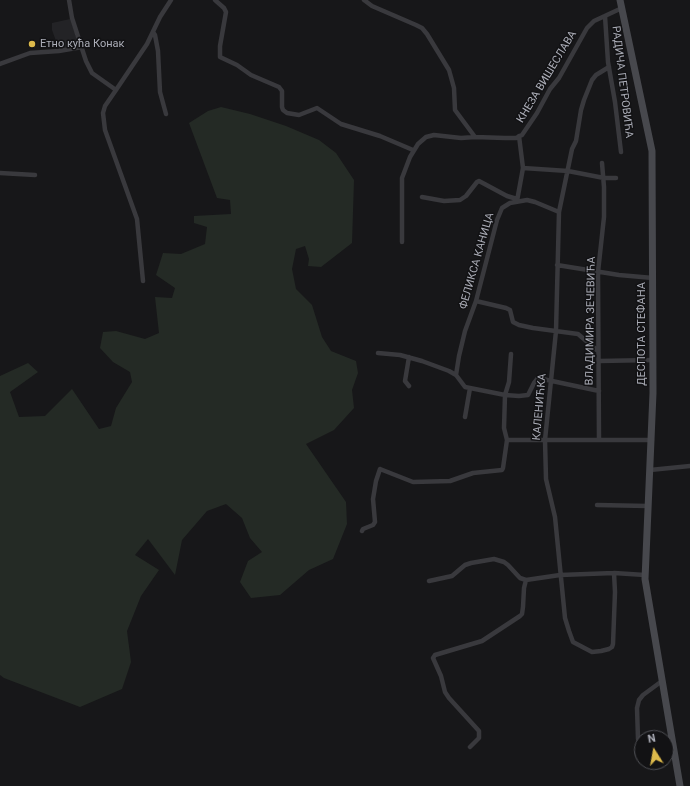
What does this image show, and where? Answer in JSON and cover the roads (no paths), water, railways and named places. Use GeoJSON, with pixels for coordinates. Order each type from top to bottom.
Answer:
{"type":"FeatureCollection","features":[{"type":"Feature","properties":{"kind":"main road","name":"ДЕСПОТА СТЕФАНА"},"geometry":{"type":"LineString","coordinates":[[620,0],[652,146],[654,360],[652,440],[645,576],[646,592],[680,786]]}},
{"type":"Feature","properties":{"kind":"street"},"geometry":{"type":"LineString","coordinates":[[69,0],[72,18],[86,61],[92,73],[116,90]]}},
{"type":"Feature","properties":{"kind":"street"},"geometry":{"type":"LineString","coordinates":[[143,281],[137,219],[105,130],[103,111],[147,44],[160,17],[171,0]]}},
{"type":"Feature","properties":{"kind":"street"},"geometry":{"type":"LineString","coordinates":[[215,0],[224,8],[226,12],[220,46],[220,57],[250,75],[279,87],[282,91],[282,107],[287,113],[299,115],[316,108],[341,124],[380,136],[414,150]]}},
{"type":"Feature","properties":{"kind":"street"},"geometry":{"type":"LineString","coordinates":[[364,0],[372,6],[405,19],[422,28],[450,70],[454,88],[456,110],[475,137]]}},
{"type":"Feature","properties":{"kind":"street","name":"КНЕЗА ВИШЕСЛАВА"},"geometry":{"type":"LineString","coordinates":[[402,242],[402,178],[414,150],[426,137],[430,135],[461,138],[505,138],[519,136],[525,132],[550,89],[559,78],[585,30],[594,21],[622,8]]}},
{"type":"Feature","properties":{"kind":"street","name":"РАДИЧА ПЕТРОВИЋА"},"geometry":{"type":"LineString","coordinates":[[605,16],[608,67],[615,102],[621,152]]}},
{"type":"Feature","properties":{"kind":"street"},"geometry":{"type":"LineString","coordinates":[[153,32],[158,51],[160,92],[166,114]]}},
{"type":"Feature","properties":{"kind":"street"},"geometry":{"type":"LineString","coordinates":[[0,64],[30,53],[59,51],[82,47]]}},
{"type":"Feature","properties":{"kind":"street","name":"КАЛЕНИЋКА"},"geometry":{"type":"LineString","coordinates":[[608,67],[596,75],[587,90],[581,110],[576,141],[572,149],[559,212],[556,331],[545,440],[546,478],[555,517],[565,618],[573,642],[592,652],[609,649],[613,644],[615,592],[614,573]]}},
{"type":"Feature","properties":{"kind":"street"},"geometry":{"type":"LineString","coordinates":[[517,200],[523,168],[519,136]]}},
{"type":"Feature","properties":{"kind":"street","name":"ВЛАДИМИРА ЗЕЧЕВИЋА"},"geometry":{"type":"LineString","coordinates":[[599,440],[598,272],[604,217],[604,178],[602,164]]}},
{"type":"Feature","properties":{"kind":"street"},"geometry":{"type":"LineString","coordinates":[[523,168],[568,171],[604,178],[616,178]]}},
{"type":"Feature","properties":{"kind":"street"},"geometry":{"type":"LineString","coordinates":[[0,173],[35,175]]}},
{"type":"Feature","properties":{"kind":"street"},"geometry":{"type":"LineString","coordinates":[[422,197],[444,201],[460,200],[466,196],[479,181],[517,200],[535,202],[559,212]]}},
{"type":"Feature","properties":{"kind":"street","name":"ФЕЛИКСА КАНИЦА"},"geometry":{"type":"LineString","coordinates":[[456,375],[465,331],[476,301],[497,220],[502,208],[517,200]]}},
{"type":"Feature","properties":{"kind":"street"},"geometry":{"type":"LineString","coordinates":[[557,265],[598,272],[653,278]]}},
{"type":"Feature","properties":{"kind":"street"},"geometry":{"type":"LineString","coordinates":[[476,301],[510,310],[513,322],[519,325],[578,334],[598,351]]}},
{"type":"Feature","properties":{"kind":"street"},"geometry":{"type":"LineString","coordinates":[[378,352],[409,357],[449,371],[456,375],[465,387],[505,395],[528,395],[538,378],[599,391]]}},
{"type":"Feature","properties":{"kind":"street"},"geometry":{"type":"LineString","coordinates":[[362,531],[363,529],[373,525],[375,522],[373,499],[380,469],[413,482],[450,481],[473,473],[502,470],[504,468],[507,440],[504,428],[505,395],[511,354]]}},
{"type":"Feature","properties":{"kind":"street"},"geometry":{"type":"LineString","coordinates":[[409,357],[405,380],[409,386]]}},
{"type":"Feature","properties":{"kind":"street"},"geometry":{"type":"LineString","coordinates":[[599,361],[654,360]]}},
{"type":"Feature","properties":{"kind":"street"},"geometry":{"type":"LineString","coordinates":[[465,417],[470,388]]}},
{"type":"Feature","properties":{"kind":"street"},"geometry":{"type":"LineString","coordinates":[[507,440],[652,440]]}},
{"type":"Feature","properties":{"kind":"street"},"geometry":{"type":"LineString","coordinates":[[650,470],[690,466]]}},
{"type":"Feature","properties":{"kind":"street"},"geometry":{"type":"LineString","coordinates":[[597,505],[648,506]]}},
{"type":"Feature","properties":{"kind":"street"},"geometry":{"type":"LineString","coordinates":[[429,581],[452,576],[465,565],[494,559],[504,562],[520,578],[526,580],[560,575],[614,573],[645,576]]}},
{"type":"Feature","properties":{"kind":"street"},"geometry":{"type":"LineString","coordinates":[[470,747],[479,738],[479,731],[445,692],[434,658],[435,655],[482,641],[520,616],[522,614],[523,592],[526,580]]}},
{"type":"Feature","properties":{"kind":"street"},"geometry":{"type":"LineString","coordinates":[[638,730],[637,708],[640,700],[643,695],[662,681]]}},
{"type":"Feature","properties":{"kind":"place","name":"Етно кућа Конак"},"geometry":{"type":"Point","coordinates":[32,44]}}]}
